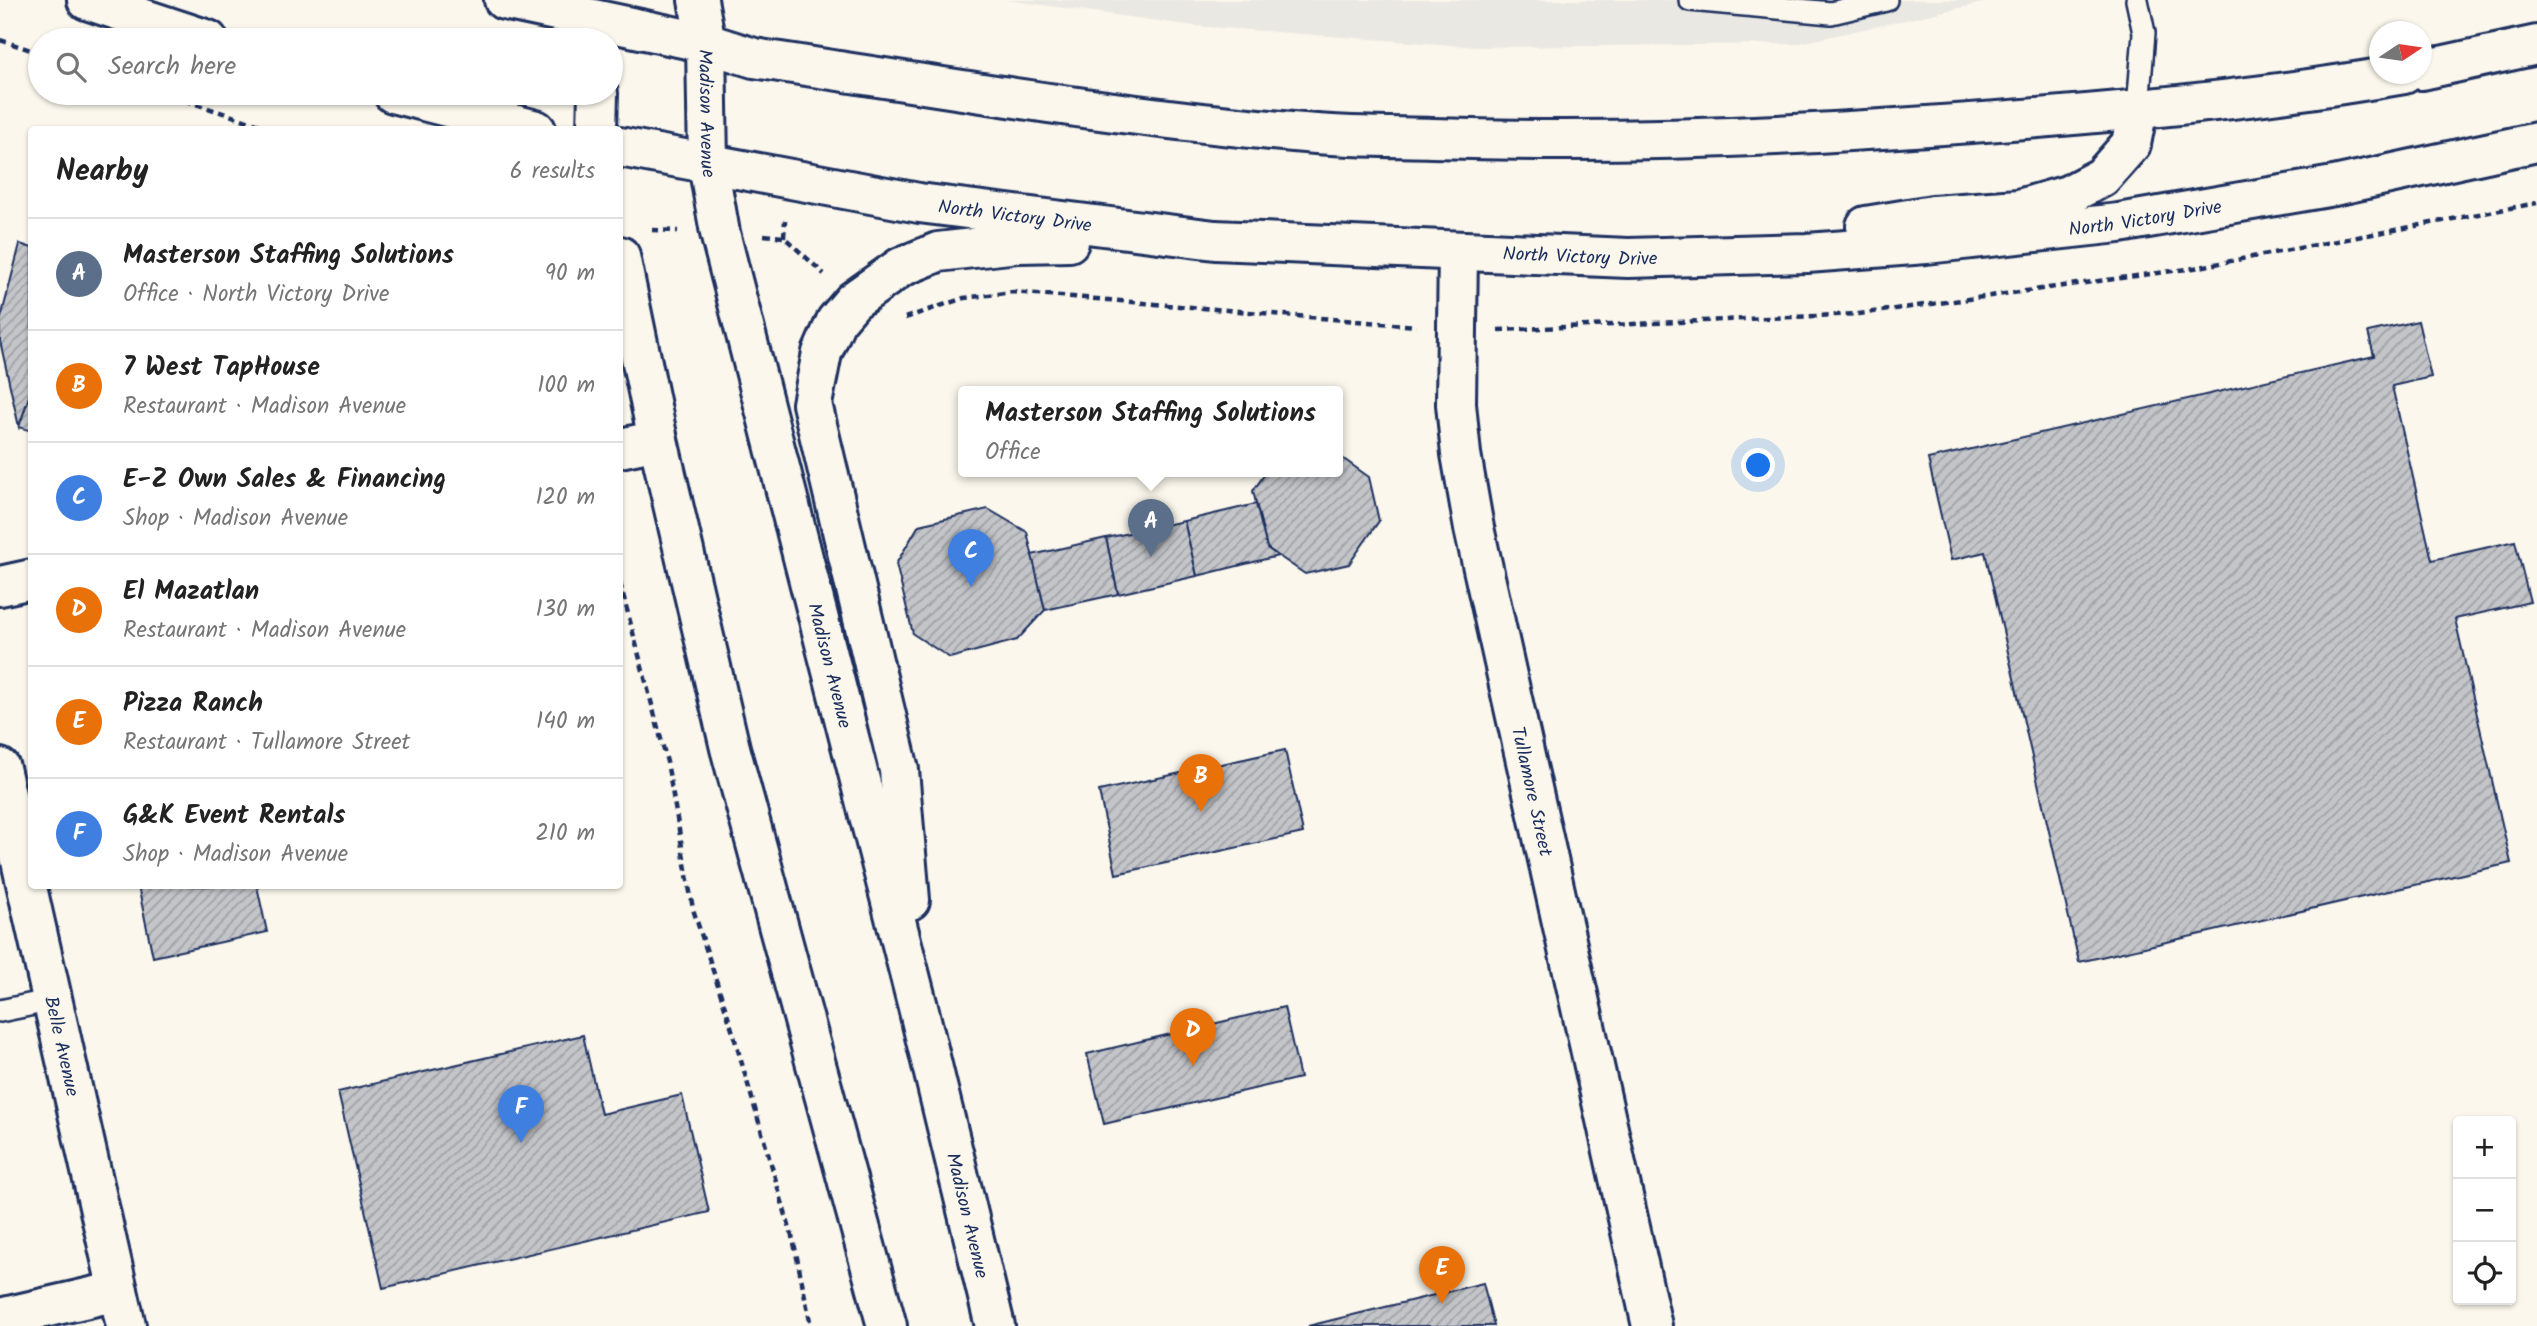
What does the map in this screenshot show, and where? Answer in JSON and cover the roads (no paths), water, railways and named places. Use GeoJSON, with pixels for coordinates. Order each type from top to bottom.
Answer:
{"type":"FeatureCollection","features":[{"type":"Feature","properties":{"kind":"main road"},"geometry":{"type":"LineString","coordinates":[[87,0],[172,28]]}},
{"type":"Feature","properties":{"kind":"main road"},"geometry":{"type":"LineString","coordinates":[[504,0],[706,44],[754,58],[1100,111],[1318,134],[1539,142],[1746,138],[1994,122],[2212,101],[2369,79]]}},
{"type":"Feature","properties":{"kind":"main road","name":"Madison Avenue"},"geometry":{"type":"LineString","coordinates":[[698,0],[706,44],[708,164],[720,233],[918,1007],[995,1326]]}},
{"type":"Feature","properties":{"kind":"main road"},"geometry":{"type":"LineString","coordinates":[[2432,68],[2537,45]]}},
{"type":"Feature","properties":{"kind":"main road"},"geometry":{"type":"LineString","coordinates":[[440,105],[521,126]]}},
{"type":"Feature","properties":{"kind":"main road"},"geometry":{"type":"LineString","coordinates":[[597,126],[598,105]]}},
{"type":"Feature","properties":{"kind":"main road"},"geometry":{"type":"LineString","coordinates":[[1695,256],[1933,215],[2019,209],[2068,195],[2102,177],[2131,144],[2138,108]]}},
{"type":"Feature","properties":{"kind":"main road","name":"North Victory Drive"},"geometry":{"type":"LineString","coordinates":[[623,148],[919,203],[1215,240],[1628,258],[1807,253],[1926,244],[2119,223],[2334,186],[2537,142]]}},
{"type":"Feature","properties":{"kind":"main road"},"geometry":{"type":"LineString","coordinates":[[918,1007],[899,770],[812,404],[822,353],[836,321],[853,301],[901,268],[938,253],[1018,243],[1215,240]]}},
{"type":"Feature","properties":{"kind":"main road","name":"Tullamore Street"},"geometry":{"type":"LineString","coordinates":[[1458,251],[1456,404],[1461,454],[1474,528],[1652,1326]]}},
{"type":"Feature","properties":{"kind":"main road"},"geometry":{"type":"LineString","coordinates":[[623,271],[658,440],[730,748],[887,1326]]}},
{"type":"Feature","properties":{"kind":"main road"},"geometry":{"type":"LineString","coordinates":[[623,447],[658,440]]}},
{"type":"Feature","properties":{"kind":"main road"},"geometry":{"type":"LineString","coordinates":[[0,586],[28,580]]}},
{"type":"Feature","properties":{"kind":"main road","name":"Belle Avenue"},"geometry":{"type":"LineString","coordinates":[[0,768],[122,1309]]}},
{"type":"Feature","properties":{"kind":"main road"},"geometry":{"type":"LineString","coordinates":[[0,1318],[122,1309]]}},
{"type":"Feature","properties":{"kind":"lane"},"geometry":{"type":"LineString","coordinates":[[1690,0],[1800,6],[1831,13],[1886,0]]}},
{"type":"Feature","properties":{"kind":"lane"},"geometry":{"type":"LineString","coordinates":[[2137,0],[2144,33],[2138,108]]}},
{"type":"Feature","properties":{"kind":"lane"},"geometry":{"type":"LineString","coordinates":[[0,1011],[53,1000]]}},
{"type":"Feature","properties":{"kind":"place","name":"Masterson Staffing Solutions"},"geometry":{"type":"Point","coordinates":[1151,557]}},
{"type":"Feature","properties":{"kind":"place","name":"E-Z Own Sales & Financing"},"geometry":{"type":"Point","coordinates":[971,587]}},
{"type":"Feature","properties":{"kind":"place","name":"7 West TapHouse"},"geometry":{"type":"Point","coordinates":[1201,812]}},
{"type":"Feature","properties":{"kind":"place","name":"El Mazatlan"},"geometry":{"type":"Point","coordinates":[1193,1066]}},
{"type":"Feature","properties":{"kind":"place","name":"G&K Event Rentals"},"geometry":{"type":"Point","coordinates":[521,1143]}},
{"type":"Feature","properties":{"kind":"place","name":"Pizza Ranch"},"geometry":{"type":"Point","coordinates":[1442,1304]}}]}
